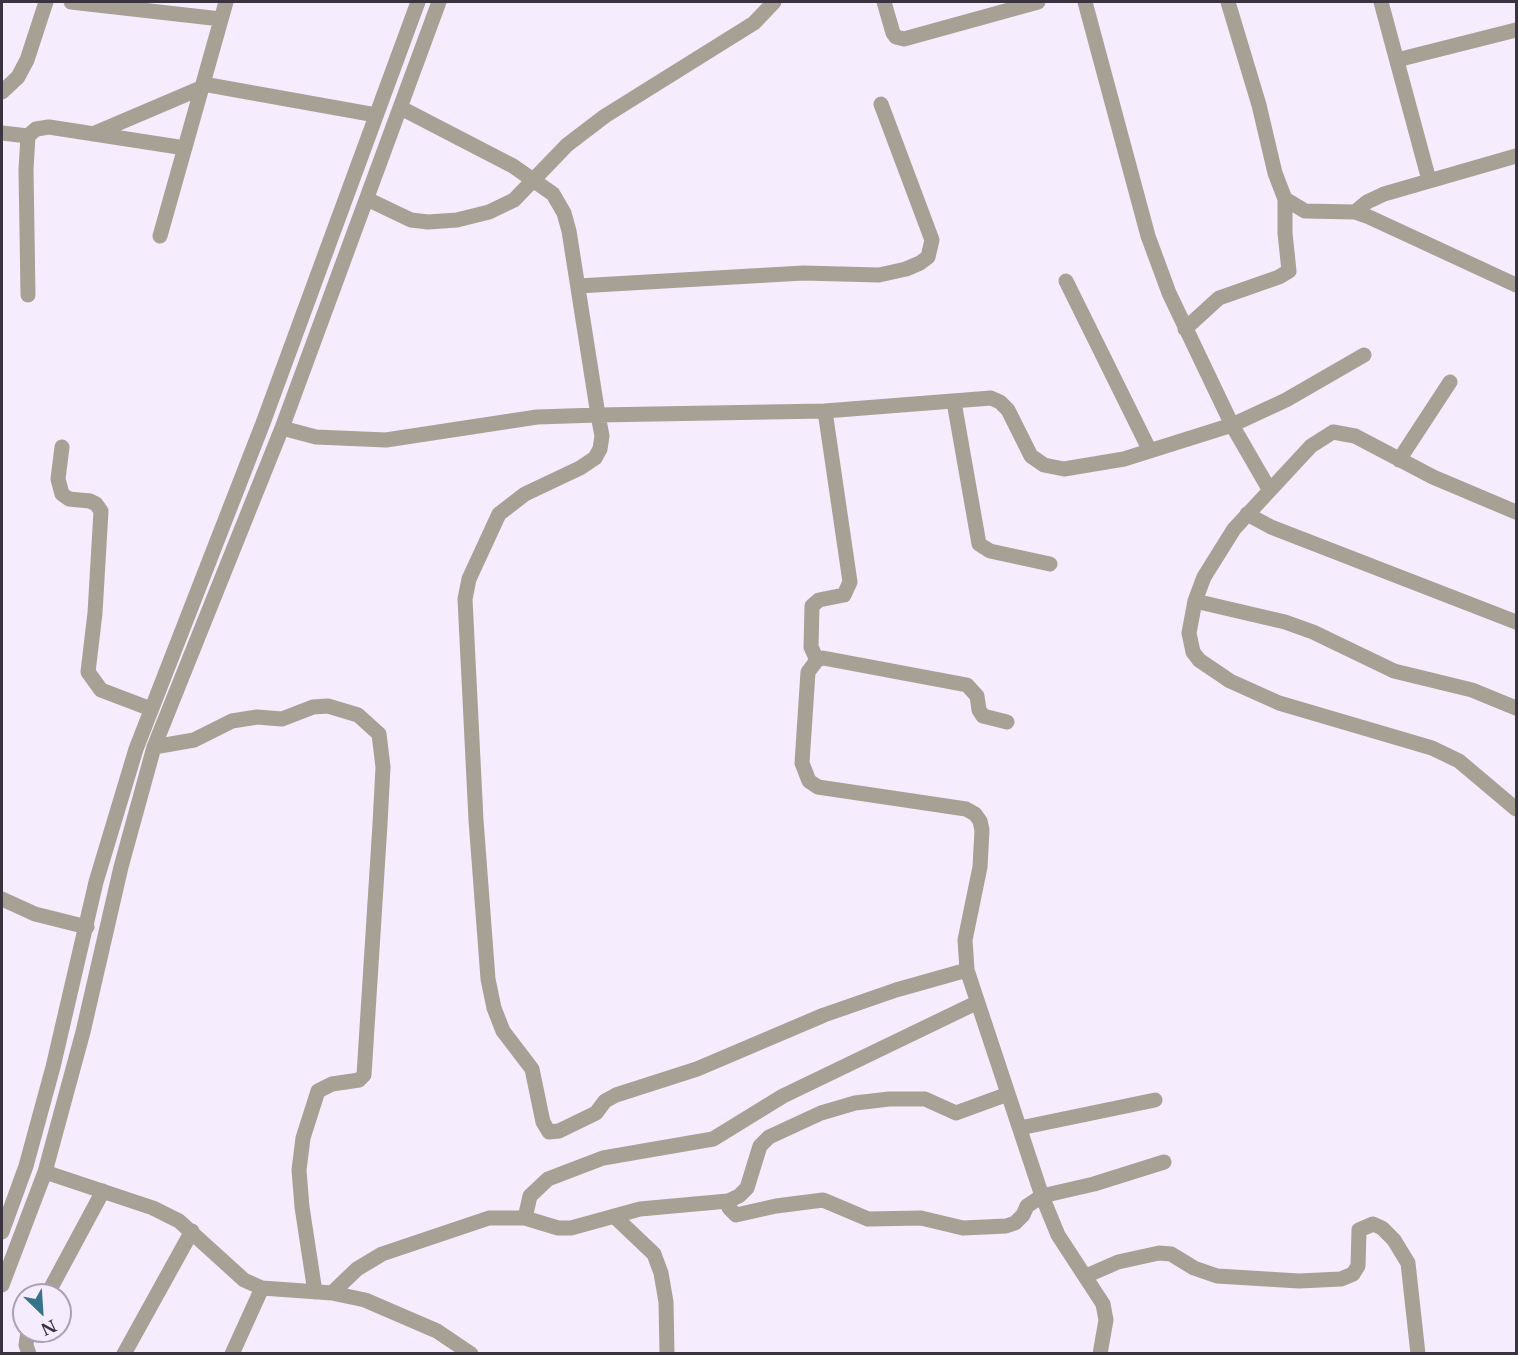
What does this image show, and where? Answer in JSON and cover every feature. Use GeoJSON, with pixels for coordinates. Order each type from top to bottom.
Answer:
{"type":"FeatureCollection","features":[{"type":"Feature","properties":{"kind":"street"},"geometry":{"type":"LineString","coordinates":[[2,92],[18,77],[27,60],[46,2]]}},
{"type":"Feature","properties":{"kind":"street"},"geometry":{"type":"LineString","coordinates":[[71,2],[221,19]]}},
{"type":"Feature","properties":{"kind":"street"},"geometry":{"type":"LineString","coordinates":[[160,236],[226,2]]}},
{"type":"Feature","properties":{"kind":"street"},"geometry":{"type":"LineString","coordinates":[[2,1232],[26,1166],[87,927],[96,882],[136,749],[263,423],[418,2]]}},
{"type":"Feature","properties":{"kind":"street"},"geometry":{"type":"LineString","coordinates":[[2,1285],[45,1172],[83,1032],[127,844],[154,747],[282,428],[439,2]]}},
{"type":"Feature","properties":{"kind":"street"},"geometry":{"type":"LineString","coordinates":[[367,199],[411,220],[428,222],[457,220],[489,212],[514,200],[567,145],[605,116],[754,23],[774,2]]}},
{"type":"Feature","properties":{"kind":"street"},"geometry":{"type":"LineString","coordinates":[[884,2],[893,33],[896,37],[904,39],[1038,2]]}},
{"type":"Feature","properties":{"kind":"street"},"geometry":{"type":"LineString","coordinates":[[1085,2],[1148,236],[1185,329],[1232,425],[1269,489]]}},
{"type":"Feature","properties":{"kind":"street"},"geometry":{"type":"LineString","coordinates":[[1185,329],[1218,298],[1279,278],[1289,271],[1285,233],[1285,199],[1275,173],[1259,105],[1228,2]]}},
{"type":"Feature","properties":{"kind":"street"},"geometry":{"type":"LineString","coordinates":[[1381,2],[1429,180]]}},
{"type":"Feature","properties":{"kind":"street"},"geometry":{"type":"LineString","coordinates":[[1397,60],[1516,30]]}},
{"type":"Feature","properties":{"kind":"street"},"geometry":{"type":"LineString","coordinates":[[93,134],[202,86],[376,115]]}},
{"type":"Feature","properties":{"kind":"street"},"geometry":{"type":"LineString","coordinates":[[578,286],[803,273],[879,275],[920,263],[928,257],[932,240],[881,104]]}},
{"type":"Feature","properties":{"kind":"street"},"geometry":{"type":"LineString","coordinates":[[401,108],[536,179],[553,194],[564,213],[602,436],[600,449],[595,458],[580,468],[509,503],[499,514],[469,579],[465,598],[476,820],[488,979],[494,1008],[503,1031],[532,1069],[545,1127],[553,1133],[559,1131],[596,1113],[605,1101],[616,1095],[697,1069],[875,997],[967,970]]}},
{"type":"Feature","properties":{"kind":"street"},"geometry":{"type":"LineString","coordinates":[[28,295],[26,169],[28,136],[36,129],[49,127],[185,148]]}},
{"type":"Feature","properties":{"kind":"street"},"geometry":{"type":"LineString","coordinates":[[2,133],[28,136]]}},
{"type":"Feature","properties":{"kind":"street"},"geometry":{"type":"LineString","coordinates":[[1355,212],[1367,202],[1384,194],[1516,156]]}},
{"type":"Feature","properties":{"kind":"street"},"geometry":{"type":"LineString","coordinates":[[1285,199],[1305,211],[1355,212],[1516,285]]}},
{"type":"Feature","properties":{"kind":"street"},"geometry":{"type":"LineString","coordinates":[[1066,281],[1150,451]]}},
{"type":"Feature","properties":{"kind":"street"},"geometry":{"type":"LineString","coordinates":[[282,428],[316,437],[386,440],[537,417],[825,411],[991,398],[1000,402],[1008,410],[1031,456],[1044,465],[1064,469],[1089,466],[1150,451],[1232,425],[1286,400],[1364,355]]}},
{"type":"Feature","properties":{"kind":"street"},"geometry":{"type":"LineString","coordinates":[[1399,460],[1450,382]]}},
{"type":"Feature","properties":{"kind":"street"},"geometry":{"type":"LineString","coordinates":[[954,402],[979,544],[990,551],[1050,564]]}},
{"type":"Feature","properties":{"kind":"street"},"geometry":{"type":"LineString","coordinates":[[817,660],[810,637],[812,606],[819,600],[844,595],[850,582],[825,411]]}},
{"type":"Feature","properties":{"kind":"street"},"geometry":{"type":"LineString","coordinates":[[1516,512],[1399,460],[1354,436],[1333,432],[1311,446],[1269,489],[1216,554],[1194,602],[1190,633],[1193,652],[1199,660],[1230,681],[1279,703],[1432,747],[1459,761],[1516,809]]}},
{"type":"Feature","properties":{"kind":"street"},"geometry":{"type":"LineString","coordinates":[[62,447],[58,479],[62,494],[69,499],[90,501],[96,504],[100,511],[95,613],[88,672],[100,690],[151,710]]}},
{"type":"Feature","properties":{"kind":"street"},"geometry":{"type":"LineString","coordinates":[[1247,514],[1271,526],[1516,622]]}},
{"type":"Feature","properties":{"kind":"street"},"geometry":{"type":"LineString","coordinates":[[1194,602],[1285,622],[1313,632],[1394,671],[1472,690],[1516,708]]}},
{"type":"Feature","properties":{"kind":"street"},"geometry":{"type":"LineString","coordinates":[[1007,722],[983,716],[979,710],[977,696],[967,685],[832,659],[817,660],[808,672],[802,763],[809,782],[818,787],[966,809],[975,814],[980,821],[982,830],[980,867],[965,940],[967,970],[976,1003],[1042,1196],[1058,1235],[1103,1304],[1106,1320],[1100,1353]]}},
{"type":"Feature","properties":{"kind":"street"},"geometry":{"type":"LineString","coordinates":[[154,747],[194,740],[232,721],[257,717],[282,719],[313,707],[328,706],[358,715],[379,734],[383,768],[366,1067],[364,1075],[359,1080],[324,1087],[314,1097],[303,1138],[299,1170],[315,1292]]}},
{"type":"Feature","properties":{"kind":"street"},"geometry":{"type":"LineString","coordinates":[[2,898],[35,914],[87,927]]}},
{"type":"Feature","properties":{"kind":"street"},"geometry":{"type":"LineString","coordinates":[[525,1218],[530,1196],[548,1179],[603,1158],[713,1139],[783,1096],[976,1003]]}},
{"type":"Feature","properties":{"kind":"street"},"geometry":{"type":"LineString","coordinates":[[332,1293],[357,1269],[382,1254],[417,1240],[489,1218],[525,1218],[571,1228],[640,1209],[728,1201],[739,1196],[747,1188],[755,1157],[764,1141],[784,1128],[821,1113],[855,1103],[889,1099],[933,1100],[947,1111],[956,1113],[1008,1094]]}},
{"type":"Feature","properties":{"kind":"street"},"geometry":{"type":"LineString","coordinates":[[1020,1128],[1155,1100]]}},
{"type":"Feature","properties":{"kind":"street"},"geometry":{"type":"LineString","coordinates":[[728,1201],[729,1208],[736,1215],[776,1206],[824,1200],[868,1219],[921,1218],[973,1228],[1006,1226],[1015,1223],[1023,1215],[1027,1206],[1042,1196],[1094,1184],[1164,1162]]}},
{"type":"Feature","properties":{"kind":"street"},"geometry":{"type":"LineString","coordinates":[[45,1172],[153,1208],[178,1221],[192,1231],[244,1280],[262,1288],[332,1293],[366,1300],[437,1332],[471,1353]]}},
{"type":"Feature","properties":{"kind":"street"},"geometry":{"type":"LineString","coordinates":[[53,1283],[103,1191]]}},
{"type":"Feature","properties":{"kind":"street"},"geometry":{"type":"LineString","coordinates":[[614,1216],[654,1254],[661,1273],[666,1302],[667,1353]]}},
{"type":"Feature","properties":{"kind":"street"},"geometry":{"type":"LineString","coordinates":[[1086,1276],[1118,1262],[1159,1253],[1171,1254],[1194,1268],[1217,1276],[1299,1281],[1341,1279],[1353,1274],[1358,1266],[1359,1230],[1374,1224],[1382,1228],[1394,1240],[1408,1263],[1418,1353]]}},
{"type":"Feature","properties":{"kind":"street"},"geometry":{"type":"LineString","coordinates":[[124,1353],[192,1231]]}},
{"type":"Feature","properties":{"kind":"street"},"geometry":{"type":"LineString","coordinates":[[232,1353],[262,1288]]}}]}
